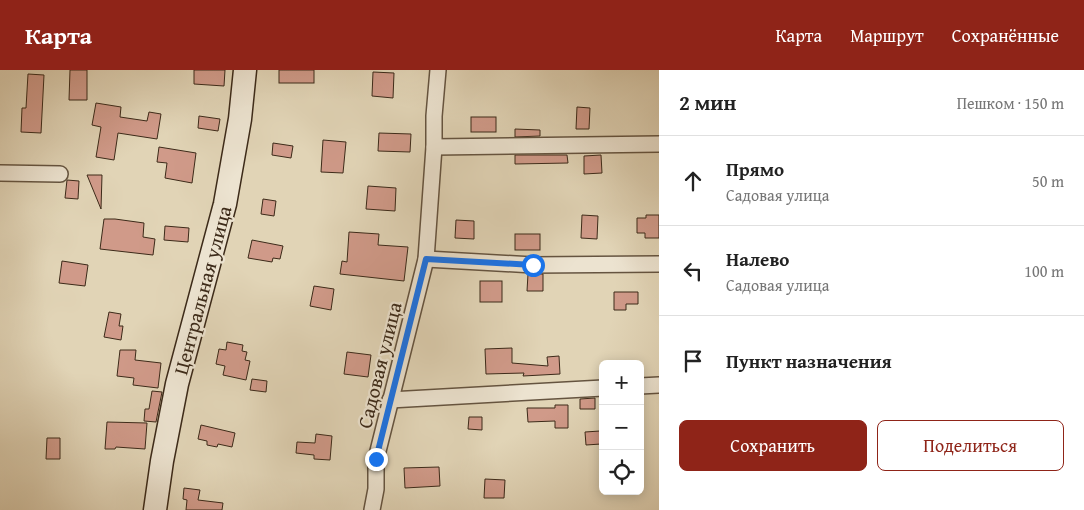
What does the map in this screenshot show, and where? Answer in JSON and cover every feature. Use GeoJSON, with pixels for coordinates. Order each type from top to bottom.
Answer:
{"type":"FeatureCollection","features":[{"type":"Feature","properties":{"kind":"main road","name":"Центральная улица"},"geometry":{"type":"LineString","coordinates":[[155,510],[162,461],[177,384],[225,204],[240,119],[245,70]]}},
{"type":"Feature","properties":{"kind":"street","name":"Садовая улица"},"geometry":{"type":"LineString","coordinates":[[372,510],[376,489],[376,459],[426,259],[438,70]]}},
{"type":"Feature","properties":{"kind":"street"},"geometry":{"type":"LineString","coordinates":[[434,146],[659,144]]}},
{"type":"Feature","properties":{"kind":"street"},"geometry":{"type":"LineString","coordinates":[[0,173],[60,174]]}},
{"type":"Feature","properties":{"kind":"street"},"geometry":{"type":"LineString","coordinates":[[426,259],[533,265],[659,264]]}},
{"type":"Feature","properties":{"kind":"street"},"geometry":{"type":"LineString","coordinates":[[644,386],[659,386]]}},
{"type":"Feature","properties":{"kind":"street"},"geometry":{"type":"LineString","coordinates":[[390,400],[599,388]]}},
{"type":"Feature","properties":{"kind":"building"},"geometry":{"type":"Polygon","coordinates":[[[70,70],[87,70],[87,100],[69,100],[70,70]]]}},
{"type":"Feature","properties":{"kind":"building"},"geometry":{"type":"Polygon","coordinates":[[[194,70],[225,70],[224,86],[194,84],[194,70]]]}},
{"type":"Feature","properties":{"kind":"building"},"geometry":{"type":"Polygon","coordinates":[[[279,70],[314,70],[314,83],[279,83],[279,70]]]}},
{"type":"Feature","properties":{"kind":"building"},"geometry":{"type":"Polygon","coordinates":[[[373,72],[394,73],[393,98],[372,96],[373,72]]]}},
{"type":"Feature","properties":{"kind":"building"},"geometry":{"type":"Polygon","coordinates":[[[28,74],[44,75],[41,133],[21,132],[22,108],[26,108],[28,74]]]}},
{"type":"Feature","properties":{"kind":"building"},"geometry":{"type":"Polygon","coordinates":[[[96,103],[121,107],[120,117],[147,121],[149,112],[161,114],[157,139],[118,133],[114,160],[96,157],[101,127],[92,125],[96,103]]]}},
{"type":"Feature","properties":{"kind":"building"},"geometry":{"type":"Polygon","coordinates":[[[577,107],[590,108],[589,129],[576,129],[577,107]]]}},
{"type":"Feature","properties":{"kind":"building"},"geometry":{"type":"Polygon","coordinates":[[[199,116],[220,119],[218,131],[198,128],[199,116]]]}},
{"type":"Feature","properties":{"kind":"building"},"geometry":{"type":"Polygon","coordinates":[[[471,117],[496,117],[496,132],[471,132],[471,117]]]}},
{"type":"Feature","properties":{"kind":"building"},"geometry":{"type":"Polygon","coordinates":[[[515,129],[540,130],[540,136],[515,137],[515,129]]]}},
{"type":"Feature","properties":{"kind":"building"},"geometry":{"type":"Polygon","coordinates":[[[379,133],[411,134],[410,152],[378,151],[379,133]]]}},
{"type":"Feature","properties":{"kind":"building"},"geometry":{"type":"Polygon","coordinates":[[[323,140],[346,142],[343,173],[321,172],[323,140]]]}},
{"type":"Feature","properties":{"kind":"building"},"geometry":{"type":"Polygon","coordinates":[[[273,143],[293,146],[291,158],[272,155],[273,143]]]}},
{"type":"Feature","properties":{"kind":"building"},"geometry":{"type":"Polygon","coordinates":[[[159,147],[196,153],[192,183],[165,178],[167,163],[157,162],[159,147]]]}},
{"type":"Feature","properties":{"kind":"building"},"geometry":{"type":"Polygon","coordinates":[[[515,155],[567,155],[568,163],[515,164],[515,155]]]}},
{"type":"Feature","properties":{"kind":"building"},"geometry":{"type":"Polygon","coordinates":[[[601,155],[602,173],[584,174],[584,156],[601,155]]]}},
{"type":"Feature","properties":{"kind":"building"},"geometry":{"type":"Polygon","coordinates":[[[87,175],[102,175],[101,209],[87,175]]]}},
{"type":"Feature","properties":{"kind":"building"},"geometry":{"type":"Polygon","coordinates":[[[67,180],[79,181],[78,199],[65,198],[67,180]]]}},
{"type":"Feature","properties":{"kind":"building"},"geometry":{"type":"Polygon","coordinates":[[[368,186],[396,188],[395,211],[366,209],[368,186]]]}},
{"type":"Feature","properties":{"kind":"building"},"geometry":{"type":"Polygon","coordinates":[[[263,199],[276,201],[274,216],[261,214],[263,199]]]}},
{"type":"Feature","properties":{"kind":"building"},"geometry":{"type":"Polygon","coordinates":[[[582,215],[598,216],[597,239],[581,238],[582,215]]]}},
{"type":"Feature","properties":{"kind":"building"},"geometry":{"type":"Polygon","coordinates":[[[646,215],[659,215],[659,238],[645,238],[645,233],[637,233],[637,218],[646,218],[646,215]]]}},
{"type":"Feature","properties":{"kind":"building"},"geometry":{"type":"Polygon","coordinates":[[[104,219],[144,223],[143,237],[155,239],[153,255],[100,249],[104,219]]]}},
{"type":"Feature","properties":{"kind":"building"},"geometry":{"type":"Polygon","coordinates":[[[456,220],[474,221],[474,239],[455,238],[456,220]]]}},
{"type":"Feature","properties":{"kind":"building"},"geometry":{"type":"Polygon","coordinates":[[[165,226],[189,228],[188,242],[164,240],[165,226]]]}},
{"type":"Feature","properties":{"kind":"building"},"geometry":{"type":"Polygon","coordinates":[[[349,232],[379,234],[378,245],[408,247],[404,281],[340,274],[342,261],[347,262],[349,232]]]}},
{"type":"Feature","properties":{"kind":"building"},"geometry":{"type":"Polygon","coordinates":[[[515,234],[540,234],[540,250],[515,250],[515,234]]]}},
{"type":"Feature","properties":{"kind":"building"},"geometry":{"type":"Polygon","coordinates":[[[252,240],[283,246],[280,259],[273,258],[272,262],[248,258],[252,240]]]}},
{"type":"Feature","properties":{"kind":"building"},"geometry":{"type":"Polygon","coordinates":[[[62,261],[88,265],[85,286],[59,283],[62,261]]]}},
{"type":"Feature","properties":{"kind":"building"},"geometry":{"type":"Polygon","coordinates":[[[528,274],[543,274],[543,291],[527,291],[528,274]]]}},
{"type":"Feature","properties":{"kind":"building"},"geometry":{"type":"Polygon","coordinates":[[[480,281],[502,281],[502,302],[480,302],[480,281]]]}},
{"type":"Feature","properties":{"kind":"building"},"geometry":{"type":"Polygon","coordinates":[[[314,286],[334,289],[331,310],[310,306],[314,286]]]}},
{"type":"Feature","properties":{"kind":"building"},"geometry":{"type":"Polygon","coordinates":[[[614,292],[638,292],[638,304],[626,304],[626,310],[614,310],[614,292]]]}},
{"type":"Feature","properties":{"kind":"building"},"geometry":{"type":"Polygon","coordinates":[[[109,312],[121,314],[119,326],[123,326],[121,340],[104,337],[109,312]]]}},
{"type":"Feature","properties":{"kind":"building"},"geometry":{"type":"Polygon","coordinates":[[[227,342],[243,345],[242,351],[247,352],[245,360],[250,361],[246,380],[223,375],[225,366],[216,364],[219,349],[226,350],[227,342]]]}},
{"type":"Feature","properties":{"kind":"building"},"geometry":{"type":"Polygon","coordinates":[[[512,348],[512,363],[548,366],[547,357],[559,356],[560,374],[523,376],[524,373],[486,374],[485,349],[512,348]]]}},
{"type":"Feature","properties":{"kind":"building"},"geometry":{"type":"Polygon","coordinates":[[[120,350],[136,350],[135,360],[161,363],[158,388],[133,385],[134,378],[117,376],[120,350]]]}},
{"type":"Feature","properties":{"kind":"building"},"geometry":{"type":"Polygon","coordinates":[[[347,352],[371,355],[368,377],[344,374],[347,352]]]}},
{"type":"Feature","properties":{"kind":"building"},"geometry":{"type":"Polygon","coordinates":[[[252,379],[267,381],[266,392],[250,390],[252,379]]]}},
{"type":"Feature","properties":{"kind":"building"},"geometry":{"type":"Polygon","coordinates":[[[152,391],[162,392],[156,422],[144,421],[145,409],[149,409],[152,391]]]}},
{"type":"Feature","properties":{"kind":"building"},"geometry":{"type":"Polygon","coordinates":[[[595,398],[595,409],[580,409],[580,399],[595,398]]]}},
{"type":"Feature","properties":{"kind":"building"},"geometry":{"type":"Polygon","coordinates":[[[555,405],[568,405],[568,428],[555,428],[555,421],[528,422],[527,408],[555,408],[555,405]]]}},
{"type":"Feature","properties":{"kind":"building"},"geometry":{"type":"Polygon","coordinates":[[[469,417],[482,417],[482,430],[468,429],[469,417]]]}},
{"type":"Feature","properties":{"kind":"building"},"geometry":{"type":"Polygon","coordinates":[[[107,422],[147,423],[145,449],[116,447],[115,449],[105,449],[107,422]]]}},
{"type":"Feature","properties":{"kind":"building"},"geometry":{"type":"Polygon","coordinates":[[[201,425],[235,433],[232,447],[218,444],[217,447],[207,445],[207,441],[198,439],[201,425]]]}},
{"type":"Feature","properties":{"kind":"building"},"geometry":{"type":"Polygon","coordinates":[[[599,431],[599,444],[586,445],[585,432],[599,431]]]}},
{"type":"Feature","properties":{"kind":"building"},"geometry":{"type":"Polygon","coordinates":[[[316,434],[332,436],[330,460],[314,459],[314,455],[296,453],[297,442],[315,443],[316,434]]]}},
{"type":"Feature","properties":{"kind":"building"},"geometry":{"type":"Polygon","coordinates":[[[47,438],[60,438],[60,459],[46,459],[47,438]]]}},
{"type":"Feature","properties":{"kind":"building"},"geometry":{"type":"Polygon","coordinates":[[[439,467],[440,486],[405,488],[404,468],[439,467]]]}},
{"type":"Feature","properties":{"kind":"building"},"geometry":{"type":"Polygon","coordinates":[[[485,479],[505,480],[504,498],[484,498],[485,479]]]}},
{"type":"Feature","properties":{"kind":"building"},"geometry":{"type":"Polygon","coordinates":[[[184,488],[200,490],[198,500],[223,503],[222,510],[186,510],[187,500],[183,499],[184,488]]]}},
{"type":"Feature","properties":{"kind":"route"},"geometry":{"type":"LineString","coordinates":[[376,459],[426,259],[533,265]]}}]}
